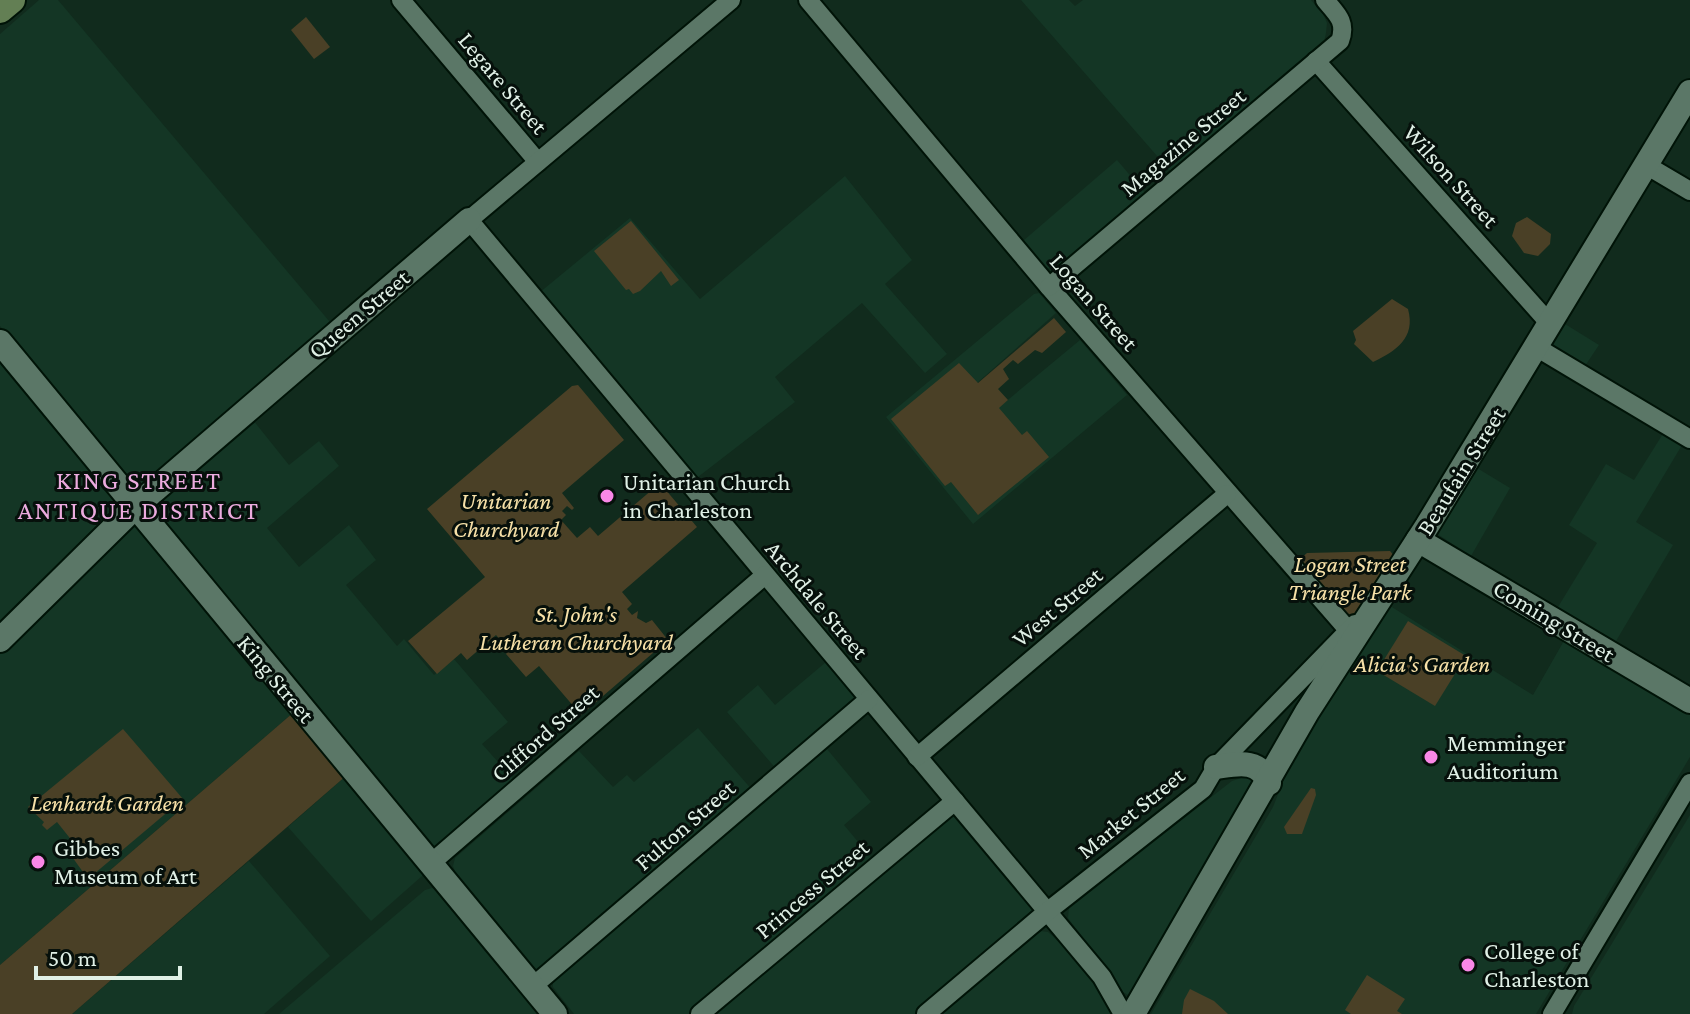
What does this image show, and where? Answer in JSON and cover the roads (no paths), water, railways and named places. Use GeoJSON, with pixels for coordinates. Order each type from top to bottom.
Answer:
{"type":"FeatureCollection","features":[{"type":"Feature","properties":{"kind":"main road"},"geometry":{"type":"LineString","coordinates":[[0,10],[12,0]]}},
{"type":"Feature","properties":{"kind":"street","name":"Legare Street"},"geometry":{"type":"LineString","coordinates":[[401,0],[538,162]]}},
{"type":"Feature","properties":{"kind":"street","name":"Queen Street"},"geometry":{"type":"LineString","coordinates":[[0,640],[136,506],[731,0]]}},
{"type":"Feature","properties":{"kind":"street","name":"Logan Street"},"geometry":{"type":"LineString","coordinates":[[808,0],[1049,287],[1349,631]]}},
{"type":"Feature","properties":{"kind":"street","name":"Magazine Street"},"geometry":{"type":"LineString","coordinates":[[1049,287],[1340,41],[1342,20],[1325,0]]}},
{"type":"Feature","properties":{"kind":"street","name":"Wilson Street"},"geometry":{"type":"LineString","coordinates":[[1316,61],[1550,324]]}},
{"type":"Feature","properties":{"kind":"street","name":"Beaufain Street"},"geometry":{"type":"LineString","coordinates":[[1133,1014],[1269,783],[1307,712],[1418,540],[1690,92]]}},
{"type":"Feature","properties":{"kind":"street"},"geometry":{"type":"LineString","coordinates":[[1646,165],[1690,191]]}},
{"type":"Feature","properties":{"kind":"street","name":"Archdale Street"},"geometry":{"type":"LineString","coordinates":[[469,220],[1048,911],[1102,977],[1123,1014]]}},
{"type":"Feature","properties":{"kind":"street","name":"King Street"},"geometry":{"type":"LineString","coordinates":[[0,342],[555,1014]]}},
{"type":"Feature","properties":{"kind":"street"},"geometry":{"type":"LineString","coordinates":[[1536,347],[1690,439]]}},
{"type":"Feature","properties":{"kind":"street","name":"West Street"},"geometry":{"type":"LineString","coordinates":[[917,757],[1227,494]]}},
{"type":"Feature","properties":{"kind":"street","name":"Coming Street"},"geometry":{"type":"LineString","coordinates":[[1418,540],[1690,701]]}},
{"type":"Feature","properties":{"kind":"street","name":"Clifford Street"},"geometry":{"type":"LineString","coordinates":[[430,864],[765,575]]}},
{"type":"Feature","properties":{"kind":"street","name":"Market Street"},"geometry":{"type":"LineString","coordinates":[[926,1014],[1048,911],[1203,789],[1216,767],[1382,596]]}},
{"type":"Feature","properties":{"kind":"street","name":"Fulton Street"},"geometry":{"type":"LineString","coordinates":[[532,987],[869,699]]}},
{"type":"Feature","properties":{"kind":"street"},"geometry":{"type":"LineString","coordinates":[[1216,767],[1250,764],[1262,771],[1269,783]]}},
{"type":"Feature","properties":{"kind":"street"},"geometry":{"type":"LineString","coordinates":[[1552,1014],[1690,783]]}},
{"type":"Feature","properties":{"kind":"street","name":"Princess Street"},"geometry":{"type":"LineString","coordinates":[[700,1014],[955,801]]}},
{"type":"Feature","properties":{"kind":"place","name":"Unitarian Church in Charleston"},"geometry":{"type":"Point","coordinates":[607,496]}},
{"type":"Feature","properties":{"kind":"place","name":"Memminger Auditorium"},"geometry":{"type":"Point","coordinates":[1431,757]}},
{"type":"Feature","properties":{"kind":"place","name":"Gibbes Museum of Art"},"geometry":{"type":"Point","coordinates":[38,862]}},
{"type":"Feature","properties":{"kind":"place","name":"College of Charleston"},"geometry":{"type":"Point","coordinates":[1468,965]}},
{"type":"Feature","properties":{"kind":"district","name":"KING STREET ANTIQUE DISTRICT"},"geometry":{"type":"Point","coordinates":[139,495]}},
{"type":"Feature","properties":{"kind":"park label","name":"Unitarian Churchyard"},"geometry":{"type":"Point","coordinates":[506,515]}},
{"type":"Feature","properties":{"kind":"park label","name":"Logan Street Triangle Park"},"geometry":{"type":"Point","coordinates":[1350,578]}},
{"type":"Feature","properties":{"kind":"park label","name":"St. John's Lutheran Churchyard"},"geometry":{"type":"Point","coordinates":[576,628]}},
{"type":"Feature","properties":{"kind":"park label","name":"Alicia's Garden"},"geometry":{"type":"Point","coordinates":[1422,664]}},
{"type":"Feature","properties":{"kind":"park label","name":"Lenhardt Garden"},"geometry":{"type":"Point","coordinates":[107,803]}}]}
